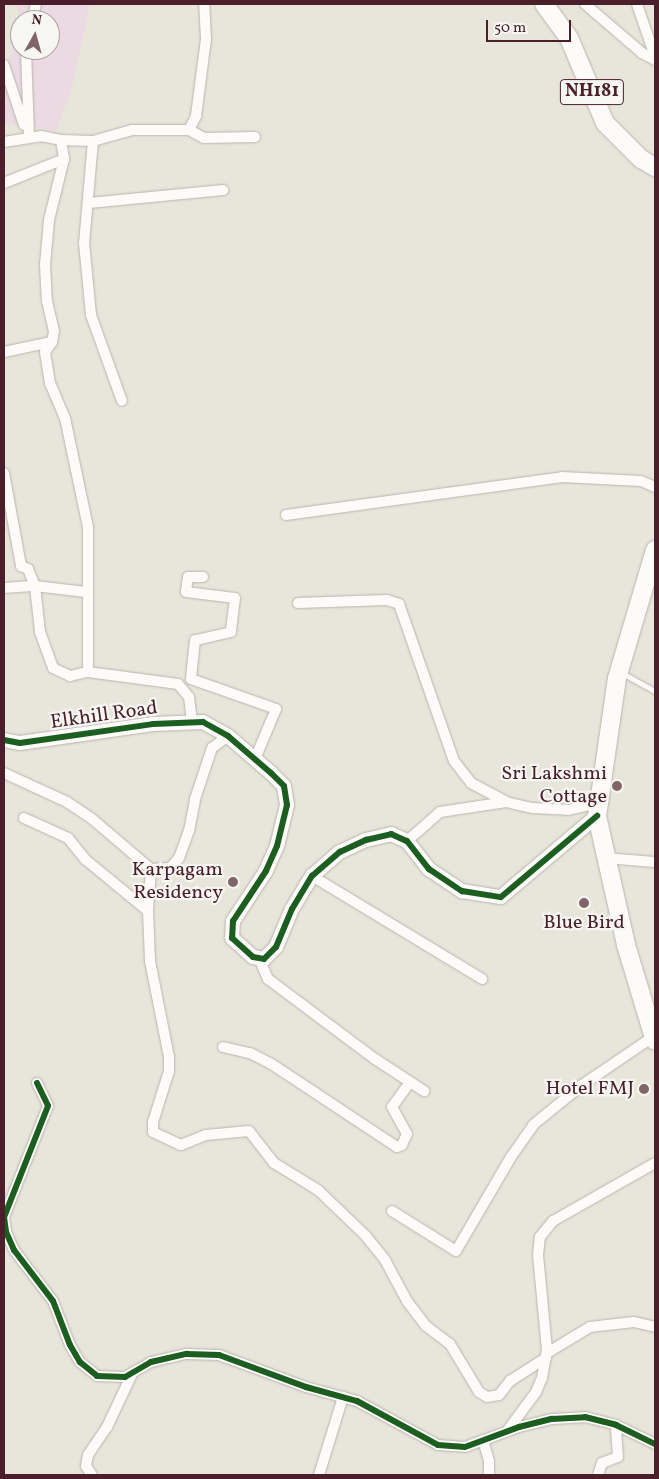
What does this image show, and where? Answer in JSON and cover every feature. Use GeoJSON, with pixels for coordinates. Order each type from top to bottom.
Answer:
{"type":"FeatureCollection","features":[{"type":"Feature","properties":{"kind":"highway","name":"NH181"},"geometry":{"type":"LineString","coordinates":[[544,4],[569,38],[605,123],[641,159],[655,167]]}},
{"type":"Feature","properties":{"kind":"highway"},"geometry":{"type":"LineString","coordinates":[[654,1039],[605,858],[598,809],[619,671],[655,550]]}},
{"type":"Feature","properties":{"kind":"street"},"geometry":{"type":"LineString","coordinates":[[189,130],[196,116],[206,38],[204,4]]}},
{"type":"Feature","properties":{"kind":"street"},"geometry":{"type":"LineString","coordinates":[[585,4],[642,54],[655,59]]}},
{"type":"Feature","properties":{"kind":"street"},"geometry":{"type":"LineString","coordinates":[[637,4],[655,59]]}},
{"type":"Feature","properties":{"kind":"street"},"geometry":{"type":"LineString","coordinates":[[26,60],[29,138]]}},
{"type":"Feature","properties":{"kind":"street"},"geometry":{"type":"LineString","coordinates":[[4,65],[29,138]]}},
{"type":"Feature","properties":{"kind":"street"},"geometry":{"type":"LineString","coordinates":[[4,142],[41,136],[62,140],[93,141],[132,130],[189,130],[204,138],[255,137]]}},
{"type":"Feature","properties":{"kind":"street"},"geometry":{"type":"LineString","coordinates":[[62,140],[64,160],[49,220],[45,265],[47,301],[54,331],[52,342],[45,352],[50,383],[66,418],[88,527],[86,592],[88,672]]}},
{"type":"Feature","properties":{"kind":"street"},"geometry":{"type":"LineString","coordinates":[[93,141],[84,243],[91,315],[122,400]]}},
{"type":"Feature","properties":{"kind":"street"},"geometry":{"type":"LineString","coordinates":[[4,183],[64,160]]}},
{"type":"Feature","properties":{"kind":"street"},"geometry":{"type":"LineString","coordinates":[[89,203],[223,190]]}},
{"type":"Feature","properties":{"kind":"street"},"geometry":{"type":"LineString","coordinates":[[4,352],[52,342]]}},
{"type":"Feature","properties":{"kind":"street"},"geometry":{"type":"LineString","coordinates":[[4,473],[20,566],[28,569],[35,586],[40,632],[53,668],[70,676],[88,672],[178,684],[189,697],[192,723]]}},
{"type":"Feature","properties":{"kind":"street"},"geometry":{"type":"LineString","coordinates":[[286,515],[562,477],[641,481],[655,487]]}},
{"type":"Feature","properties":{"kind":"street"},"geometry":{"type":"LineString","coordinates":[[203,577],[188,577],[186,592],[235,598],[231,632],[195,640],[191,679],[276,709],[255,760]]}},
{"type":"Feature","properties":{"kind":"street"},"geometry":{"type":"LineString","coordinates":[[4,588],[35,586],[86,592]]}},
{"type":"Feature","properties":{"kind":"street"},"geometry":{"type":"LineString","coordinates":[[298,602],[387,600],[400,604],[454,761],[471,783],[506,802]]}},
{"type":"Feature","properties":{"kind":"street","name":"Elkhill Road"},"geometry":{"type":"LineString","coordinates":[[4,740],[20,743],[153,724],[203,722],[228,736],[284,786],[287,805],[277,846],[266,871],[233,921],[232,938],[239,948],[259,958]]}},
{"type":"Feature","properties":{"kind":"street"},"geometry":{"type":"LineString","coordinates":[[4,773],[67,802],[91,818],[151,870],[170,868],[179,858],[212,748],[228,736]]}},
{"type":"Feature","properties":{"kind":"street"},"geometry":{"type":"LineString","coordinates":[[407,841],[440,812],[506,802],[568,810],[598,809]]}},
{"type":"Feature","properties":{"kind":"street"},"geometry":{"type":"LineString","coordinates":[[424,1091],[268,979],[259,958],[264,959],[276,947],[292,909],[312,876],[340,852],[366,840],[391,834],[407,841],[429,869],[462,891],[501,897],[516,887],[598,809]]}},
{"type":"Feature","properties":{"kind":"street"},"geometry":{"type":"LineString","coordinates":[[24,818],[68,838],[86,860],[148,911]]}},
{"type":"Feature","properties":{"kind":"street"},"geometry":{"type":"LineString","coordinates":[[605,858],[655,862]]}},
{"type":"Feature","properties":{"kind":"street"},"geometry":{"type":"LineString","coordinates":[[151,870],[148,911],[150,961],[169,1057],[169,1071],[153,1122],[153,1132],[180,1144],[206,1134],[249,1131],[274,1163],[318,1190],[366,1235],[385,1260],[407,1301],[426,1326],[450,1344],[479,1392],[487,1397],[498,1395],[531,1365],[590,1327],[634,1322],[655,1327]]}},
{"type":"Feature","properties":{"kind":"street"},"geometry":{"type":"LineString","coordinates":[[312,876],[482,979]]}},
{"type":"Feature","properties":{"kind":"street"},"geometry":{"type":"LineString","coordinates":[[392,1211],[456,1251],[511,1157],[533,1125],[582,1085],[654,1039]]}},
{"type":"Feature","properties":{"kind":"street"},"geometry":{"type":"LineString","coordinates":[[223,1047],[250,1053],[270,1063],[397,1147],[402,1145],[407,1134],[392,1107],[410,1082]]}},
{"type":"Feature","properties":{"kind":"street"},"geometry":{"type":"LineString","coordinates":[[37,1083],[48,1106],[4,1217],[6,1232],[14,1250],[53,1300],[70,1345],[80,1362],[97,1376],[125,1377],[151,1362],[187,1354],[219,1355],[343,1397],[401,1423],[438,1445],[465,1447],[508,1431],[552,1419],[585,1417],[616,1425],[655,1444]]}},
{"type":"Feature","properties":{"kind":"street"},"geometry":{"type":"LineString","coordinates":[[508,1431],[536,1392],[546,1356],[538,1255],[540,1237],[553,1221],[655,1163]]}},
{"type":"Feature","properties":{"kind":"street"},"geometry":{"type":"LineString","coordinates":[[92,1475],[86,1466],[88,1455],[107,1427],[132,1374]]}},
{"type":"Feature","properties":{"kind":"street"},"geometry":{"type":"LineString","coordinates":[[319,1475],[343,1397]]}},
{"type":"Feature","properties":{"kind":"street"},"geometry":{"type":"LineString","coordinates":[[598,1475],[602,1463],[618,1457],[616,1425]]}},
{"type":"Feature","properties":{"kind":"street"},"geometry":{"type":"LineString","coordinates":[[483,1440],[489,1461],[489,1475]]}},
{"type":"Feature","properties":{"kind":"lane"},"geometry":{"type":"LineString","coordinates":[[619,671],[655,691]]}},
{"type":"Feature","properties":{"kind":"shaded area"},"geometry":{"type":"Polygon","coordinates":[[[17,4],[90,4],[72,87],[56,131],[4,123],[5,77],[10,57],[10,60],[60,60],[60,10],[18,10],[17,4]]]}},
{"type":"Feature","properties":{"kind":"cycle path"},"geometry":{"type":"LineString","coordinates":[[4,740],[20,743],[153,724],[203,722],[228,736],[284,786],[287,805],[277,846],[266,871],[233,921],[232,938],[253,957],[264,959],[276,947],[292,909],[312,876],[340,852],[366,840],[391,834],[407,841],[429,869],[462,891],[501,897],[597,816]]}},
{"type":"Feature","properties":{"kind":"cycle path"},"geometry":{"type":"LineString","coordinates":[[37,1083],[48,1106],[4,1217],[6,1232],[14,1250],[53,1301],[70,1345],[80,1362],[97,1376],[125,1377],[151,1362],[187,1354],[219,1355],[306,1387],[357,1401],[438,1445],[465,1447],[519,1427],[552,1419],[585,1417],[616,1425],[655,1444]]}},
{"type":"Feature","properties":{"kind":"place","name":"Sri Lakshmi Cottage"},"geometry":{"type":"Point","coordinates":[617,786]}},
{"type":"Feature","properties":{"kind":"place","name":"Karpagam Residency"},"geometry":{"type":"Point","coordinates":[233,882]}},
{"type":"Feature","properties":{"kind":"place","name":"Blue Bird"},"geometry":{"type":"Point","coordinates":[584,903]}},
{"type":"Feature","properties":{"kind":"place","name":"Hotel FMJ"},"geometry":{"type":"Point","coordinates":[644,1089]}}]}
